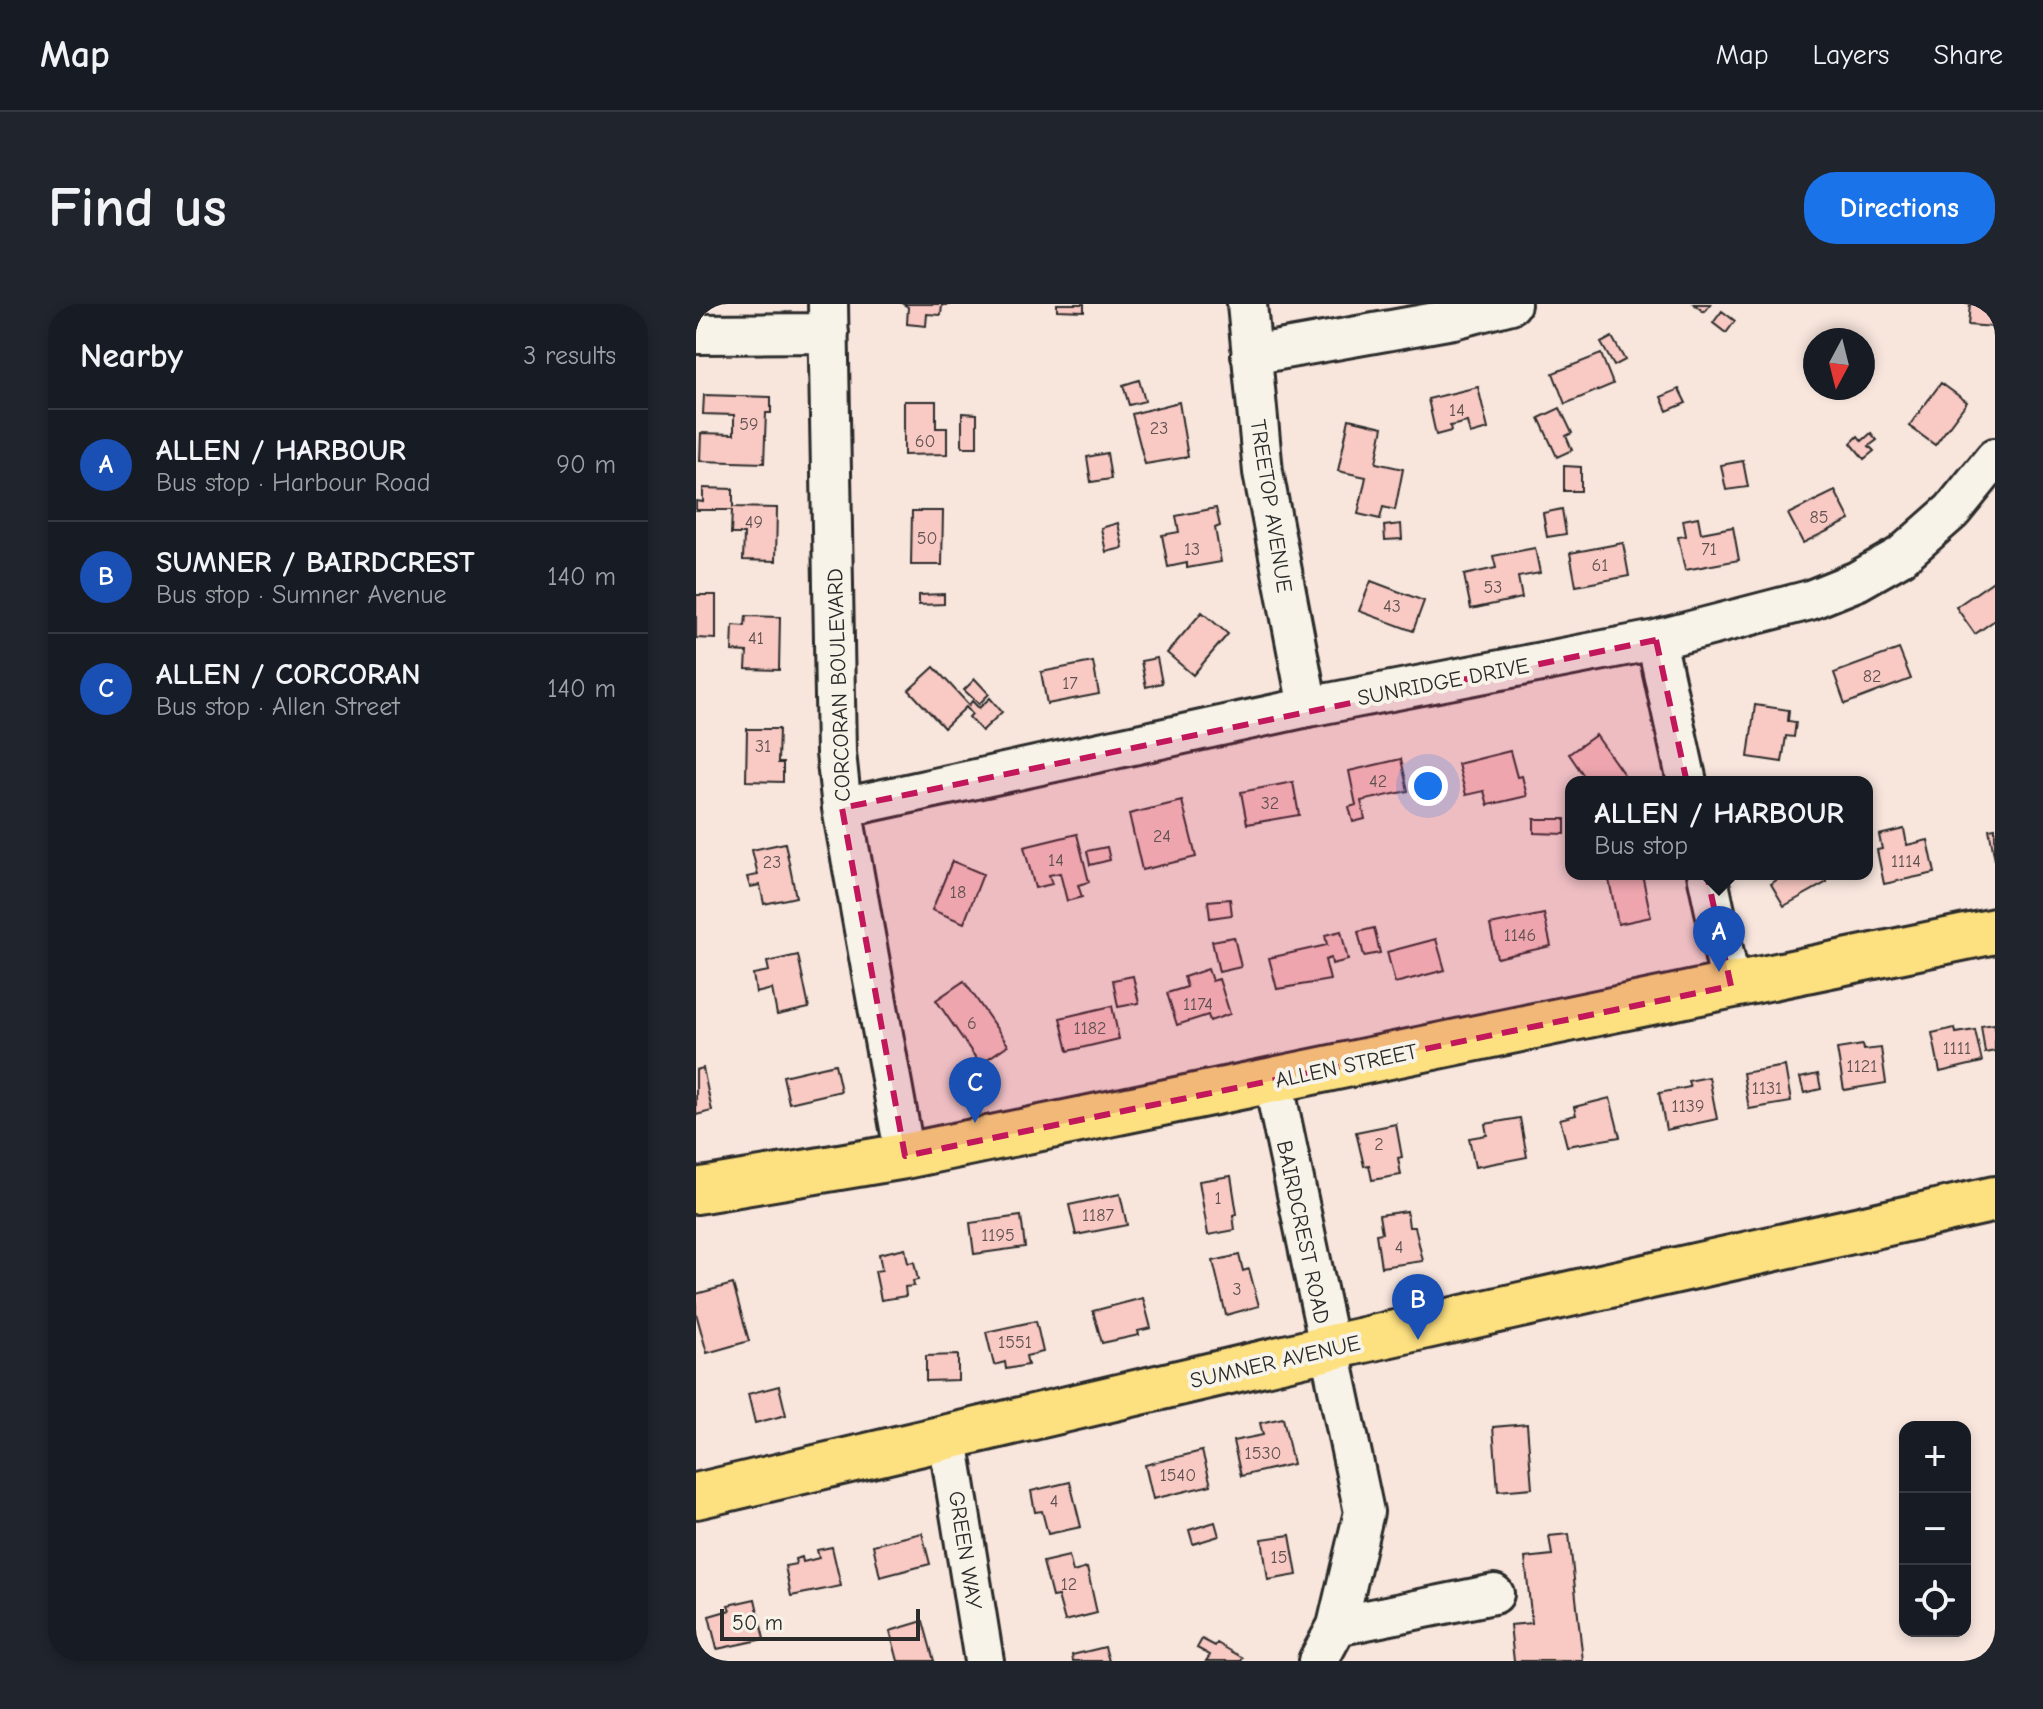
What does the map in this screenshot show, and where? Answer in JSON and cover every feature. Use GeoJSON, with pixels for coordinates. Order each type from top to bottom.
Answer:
{"type":"FeatureCollection","features":[{"type":"Feature","properties":{"kind":"main road","name":"ALLEN STREET"},"geometry":{"type":"LineString","coordinates":[[696,1191],[905,1156],[1995,931]]}},
{"type":"Feature","properties":{"kind":"main road","name":"SUMNER AVENUE"},"geometry":{"type":"LineString","coordinates":[[696,1496],[1328,1348],[1995,1199]]}},
{"type":"Feature","properties":{"kind":"street","name":"TREETOP AVENUE"},"geometry":{"type":"LineString","coordinates":[[1247,304],[1263,472],[1308,707]]}},
{"type":"Feature","properties":{"kind":"street"},"geometry":{"type":"LineString","coordinates":[[1251,355],[1453,319],[1511,304]]}},
{"type":"Feature","properties":{"kind":"street"},"geometry":{"type":"LineString","coordinates":[[696,334],[829,318]]}},
{"type":"Feature","properties":{"kind":"street","name":"CORCORAN BOULEVARD"},"geometry":{"type":"LineString","coordinates":[[829,318],[835,730],[842,808],[905,1156]]}},
{"type":"Feature","properties":{"kind":"street","name":"SUNRIDGE DRIVE"},"geometry":{"type":"LineString","coordinates":[[842,808],[1308,707],[1656,640],[1810,600],[1880,569],[1934,528],[1995,458]]}},
{"type":"Feature","properties":{"kind":"street"},"geometry":{"type":"LineString","coordinates":[[1656,640],[1686,776]]}},
{"type":"Feature","properties":{"kind":"street"},"geometry":{"type":"LineString","coordinates":[[1708,880],[1731,986]]}},
{"type":"Feature","properties":{"kind":"street","name":"BAIRDCREST ROAD"},"geometry":{"type":"LineString","coordinates":[[1273,1080],[1364,1512],[1337,1626],[1318,1661]]}},
{"type":"Feature","properties":{"kind":"street","name":"GREEN WAY"},"geometry":{"type":"LineString","coordinates":[[948,1439],[984,1661]]}},
{"type":"Feature","properties":{"kind":"street"},"geometry":{"type":"LineString","coordinates":[[1337,1626],[1494,1594]]}},
{"type":"Feature","properties":{"kind":"highlighted area"},"geometry":{"type":"Polygon","coordinates":[[[1656,640],[1731,986],[905,1156],[842,808],[1656,640]]]}},
{"type":"Feature","properties":{"kind":"building"},"geometry":{"type":"Polygon","coordinates":[[[903,304],[949,305],[942,305],[941,315],[927,314],[926,326],[907,324],[908,307],[903,304]]]}},
{"type":"Feature","properties":{"kind":"building"},"geometry":{"type":"Polygon","coordinates":[[[1057,304],[1084,304],[1084,311],[1057,310],[1057,304]]]}},
{"type":"Feature","properties":{"kind":"building"},"geometry":{"type":"Polygon","coordinates":[[[1694,304],[1711,304],[1704,312],[1694,304]]]}},
{"type":"Feature","properties":{"kind":"building"},"geometry":{"type":"Polygon","coordinates":[[[1970,304],[1995,304],[1995,327],[1968,325],[1970,304]]]}},
{"type":"Feature","properties":{"kind":"building"},"geometry":{"type":"Polygon","coordinates":[[[1722,311],[1735,321],[1726,333],[1713,323],[1722,311]]]}},
{"type":"Feature","properties":{"kind":"building"},"geometry":{"type":"Polygon","coordinates":[[[1612,337],[1625,360],[1614,366],[1601,343],[1612,337]]]}},
{"type":"Feature","properties":{"kind":"building"},"geometry":{"type":"Polygon","coordinates":[[[1601,354],[1613,384],[1565,404],[1553,373],[1601,354]]]}},
{"type":"Feature","properties":{"kind":"building"},"geometry":{"type":"Polygon","coordinates":[[[1139,380],[1145,401],[1129,405],[1123,385],[1139,380]]]}},
{"type":"Feature","properties":{"kind":"building"},"geometry":{"type":"Polygon","coordinates":[[[1941,383],[1967,402],[1935,445],[1909,426],[1941,383]]]}},
{"type":"Feature","properties":{"kind":"building"},"geometry":{"type":"Polygon","coordinates":[[[1478,387],[1488,429],[1470,434],[1467,422],[1450,426],[1451,431],[1436,435],[1428,399],[1478,387]]]}},
{"type":"Feature","properties":{"kind":"building"},"geometry":{"type":"Polygon","coordinates":[[[1679,389],[1686,403],[1667,411],[1661,397],[1679,389]]]}},
{"type":"Feature","properties":{"kind":"building"},"geometry":{"type":"Polygon","coordinates":[[[704,395],[771,397],[771,413],[766,413],[764,463],[700,461],[701,433],[734,434],[734,415],[703,414],[704,395]]]}},
{"type":"Feature","properties":{"kind":"building"},"geometry":{"type":"Polygon","coordinates":[[[904,401],[936,401],[936,428],[947,428],[947,454],[904,455],[904,401]]]}},
{"type":"Feature","properties":{"kind":"building"},"geometry":{"type":"Polygon","coordinates":[[[1179,402],[1188,457],[1145,464],[1132,414],[1179,402]]]}},
{"type":"Feature","properties":{"kind":"building"},"geometry":{"type":"Polygon","coordinates":[[[1560,408],[1572,433],[1566,436],[1572,450],[1557,457],[1539,418],[1560,408]]]}},
{"type":"Feature","properties":{"kind":"building"},"geometry":{"type":"Polygon","coordinates":[[[962,413],[977,414],[977,447],[962,447],[962,413]]]}},
{"type":"Feature","properties":{"kind":"building"},"geometry":{"type":"Polygon","coordinates":[[[1349,419],[1383,427],[1376,463],[1403,469],[1395,510],[1383,507],[1380,519],[1358,514],[1366,477],[1338,471],[1349,419]]]}},
{"type":"Feature","properties":{"kind":"building"},"geometry":{"type":"Polygon","coordinates":[[[1871,433],[1877,440],[1869,446],[1874,451],[1864,459],[1851,443],[1858,436],[1862,441],[1871,433]]]}},
{"type":"Feature","properties":{"kind":"building"},"geometry":{"type":"Polygon","coordinates":[[[1107,453],[1111,479],[1091,482],[1087,457],[1107,453]]]}},
{"type":"Feature","properties":{"kind":"building"},"geometry":{"type":"Polygon","coordinates":[[[1743,461],[1748,487],[1726,490],[1721,465],[1743,461]]]}},
{"type":"Feature","properties":{"kind":"building"},"geometry":{"type":"Polygon","coordinates":[[[1564,466],[1581,467],[1581,491],[1564,491],[1564,466]]]}},
{"type":"Feature","properties":{"kind":"building"},"geometry":{"type":"Polygon","coordinates":[[[703,488],[733,489],[733,507],[777,508],[776,561],[743,560],[744,534],[731,534],[732,510],[696,510],[696,501],[703,502],[703,488]]]}},
{"type":"Feature","properties":{"kind":"building"},"geometry":{"type":"Polygon","coordinates":[[[1835,491],[1850,520],[1803,543],[1788,514],[1835,491]]]}},
{"type":"Feature","properties":{"kind":"building"},"geometry":{"type":"Polygon","coordinates":[[[1216,508],[1220,526],[1215,528],[1221,562],[1187,568],[1187,563],[1168,567],[1162,535],[1179,532],[1176,516],[1216,508]]]}},
{"type":"Feature","properties":{"kind":"building"},"geometry":{"type":"Polygon","coordinates":[[[1562,509],[1566,534],[1547,537],[1543,513],[1562,509]]]}},
{"type":"Feature","properties":{"kind":"building"},"geometry":{"type":"Polygon","coordinates":[[[912,511],[943,511],[942,565],[911,565],[912,511]]]}},
{"type":"Feature","properties":{"kind":"building"},"geometry":{"type":"Polygon","coordinates":[[[1698,517],[1701,533],[1733,527],[1739,560],[1685,570],[1678,537],[1686,536],[1683,520],[1698,517]]]}},
{"type":"Feature","properties":{"kind":"building"},"geometry":{"type":"Polygon","coordinates":[[[1118,523],[1123,548],[1106,552],[1101,528],[1118,523]]]}},
{"type":"Feature","properties":{"kind":"building"},"geometry":{"type":"Polygon","coordinates":[[[1401,524],[1402,539],[1385,540],[1384,526],[1401,524]]]}},
{"type":"Feature","properties":{"kind":"building"},"geometry":{"type":"Polygon","coordinates":[[[1623,543],[1629,576],[1576,586],[1570,553],[1623,543]]]}},
{"type":"Feature","properties":{"kind":"building"},"geometry":{"type":"Polygon","coordinates":[[[1535,548],[1540,573],[1518,577],[1522,598],[1471,609],[1464,575],[1496,568],[1493,556],[1535,548]]]}},
{"type":"Feature","properties":{"kind":"building"},"geometry":{"type":"Polygon","coordinates":[[[1995,580],[1995,620],[1975,634],[1956,607],[1995,580]]]}},
{"type":"Feature","properties":{"kind":"building"},"geometry":{"type":"Polygon","coordinates":[[[1371,581],[1424,601],[1413,631],[1359,611],[1371,581]]]}},
{"type":"Feature","properties":{"kind":"building"},"geometry":{"type":"Polygon","coordinates":[[[944,594],[944,604],[919,605],[919,595],[944,594]]]}},
{"type":"Feature","properties":{"kind":"building"},"geometry":{"type":"Polygon","coordinates":[[[696,595],[716,595],[716,639],[696,638],[696,595]]]}},
{"type":"Feature","properties":{"kind":"building"},"geometry":{"type":"Polygon","coordinates":[[[1202,612],[1228,634],[1193,675],[1167,653],[1202,612]]]}},
{"type":"Feature","properties":{"kind":"building"},"geometry":{"type":"Polygon","coordinates":[[[746,616],[780,617],[779,670],[746,669],[747,652],[732,651],[733,625],[745,626],[746,616]]]}},
{"type":"Feature","properties":{"kind":"building"},"geometry":{"type":"Polygon","coordinates":[[[1899,649],[1911,679],[1845,704],[1834,673],[1899,649]]]}},
{"type":"Feature","properties":{"kind":"building"},"geometry":{"type":"Polygon","coordinates":[[[1157,658],[1162,683],[1146,687],[1141,661],[1157,658]]]}},
{"type":"Feature","properties":{"kind":"building"},"geometry":{"type":"Polygon","coordinates":[[[1093,662],[1099,694],[1047,704],[1041,672],[1093,662]]]}},
{"type":"Feature","properties":{"kind":"building"},"geometry":{"type":"Polygon","coordinates":[[[934,667],[969,705],[972,701],[979,708],[990,698],[1002,712],[982,731],[969,717],[972,714],[966,707],[944,728],[909,690],[934,667]]]}},
{"type":"Feature","properties":{"kind":"building"},"geometry":{"type":"Polygon","coordinates":[[[975,679],[989,694],[979,704],[964,690],[975,679]]]}},
{"type":"Feature","properties":{"kind":"building"},"geometry":{"type":"Polygon","coordinates":[[[1755,705],[1789,710],[1788,721],[1796,722],[1794,737],[1786,736],[1782,762],[1748,757],[1755,705]]]}},
{"type":"Feature","properties":{"kind":"building"},"geometry":{"type":"Polygon","coordinates":[[[747,729],[779,729],[778,763],[783,763],[783,782],[746,781],[747,729]]]}},
{"type":"Feature","properties":{"kind":"building"},"geometry":{"type":"Polygon","coordinates":[[[1596,735],[1625,776],[1584,776],[1569,754],[1596,735]]]}},
{"type":"Feature","properties":{"kind":"building"},"geometry":{"type":"Polygon","coordinates":[[[1510,751],[1517,777],[1522,776],[1527,796],[1488,805],[1484,791],[1466,795],[1458,764],[1510,751]]]}},
{"type":"Feature","properties":{"kind":"building"},"geometry":{"type":"Polygon","coordinates":[[[1401,759],[1408,791],[1361,801],[1365,819],[1353,822],[1349,807],[1356,805],[1349,771],[1401,759]]]}},
{"type":"Feature","properties":{"kind":"building"},"geometry":{"type":"Polygon","coordinates":[[[1293,782],[1299,815],[1247,824],[1241,792],[1293,782]]]}},
{"type":"Feature","properties":{"kind":"building"},"geometry":{"type":"Polygon","coordinates":[[[1182,801],[1196,857],[1142,870],[1129,814],[1182,801]]]}},
{"type":"Feature","properties":{"kind":"building"},"geometry":{"type":"Polygon","coordinates":[[[1534,819],[1565,819],[1565,834],[1534,833],[1534,819]]]}},
{"type":"Feature","properties":{"kind":"building"},"geometry":{"type":"Polygon","coordinates":[[[1995,828],[1995,860],[1989,829],[1995,828]]]}},
{"type":"Feature","properties":{"kind":"building"},"geometry":{"type":"Polygon","coordinates":[[[1904,829],[1907,845],[1928,840],[1935,873],[1884,884],[1877,850],[1882,849],[1879,835],[1904,829]]]}},
{"type":"Feature","properties":{"kind":"building"},"geometry":{"type":"Polygon","coordinates":[[[1077,834],[1089,882],[1078,885],[1082,897],[1067,901],[1060,873],[1049,875],[1052,884],[1035,888],[1024,847],[1077,834]]]}},
{"type":"Feature","properties":{"kind":"building"},"geometry":{"type":"Polygon","coordinates":[[[785,843],[796,897],[764,904],[760,885],[750,887],[747,877],[758,875],[752,850],[785,843]]]}},
{"type":"Feature","properties":{"kind":"building"},"geometry":{"type":"Polygon","coordinates":[[[1107,847],[1110,860],[1090,865],[1087,851],[1107,847]]]}},
{"type":"Feature","properties":{"kind":"building"},"geometry":{"type":"Polygon","coordinates":[[[952,861],[983,874],[964,923],[932,910],[952,861]]]}},
{"type":"Feature","properties":{"kind":"building"},"geometry":{"type":"Polygon","coordinates":[[[1609,880],[1643,880],[1651,917],[1618,924],[1609,880]]]}},
{"type":"Feature","properties":{"kind":"building"},"geometry":{"type":"Polygon","coordinates":[[[1777,880],[1827,882],[1784,906],[1771,884],[1777,880]]]}},
{"type":"Feature","properties":{"kind":"building"},"geometry":{"type":"Polygon","coordinates":[[[1230,899],[1232,915],[1210,918],[1208,901],[1230,899]]]}},
{"type":"Feature","properties":{"kind":"building"},"geometry":{"type":"Polygon","coordinates":[[[1544,914],[1551,946],[1497,958],[1490,925],[1544,914]]]}},
{"type":"Feature","properties":{"kind":"building"},"geometry":{"type":"Polygon","coordinates":[[[1374,928],[1380,953],[1364,956],[1358,932],[1374,928]]]}},
{"type":"Feature","properties":{"kind":"building"},"geometry":{"type":"Polygon","coordinates":[[[1341,931],[1348,960],[1332,964],[1331,958],[1325,960],[1330,980],[1277,989],[1269,958],[1327,945],[1325,935],[1341,931]]]}},
{"type":"Feature","properties":{"kind":"building"},"geometry":{"type":"Polygon","coordinates":[[[1234,937],[1241,967],[1219,972],[1212,941],[1234,937]]]}},
{"type":"Feature","properties":{"kind":"building"},"geometry":{"type":"Polygon","coordinates":[[[1436,939],[1445,970],[1395,983],[1387,952],[1436,939]]]}},
{"type":"Feature","properties":{"kind":"building"},"geometry":{"type":"Polygon","coordinates":[[[798,955],[809,1008],[777,1015],[772,989],[756,993],[753,974],[769,971],[767,962],[798,955]]]}},
{"type":"Feature","properties":{"kind":"building"},"geometry":{"type":"Polygon","coordinates":[[[1208,969],[1212,981],[1219,979],[1230,1014],[1210,1021],[1208,1015],[1177,1025],[1167,993],[1187,987],[1184,977],[1208,969]]]}},
{"type":"Feature","properties":{"kind":"building"},"geometry":{"type":"Polygon","coordinates":[[[1133,976],[1139,1003],[1118,1007],[1113,980],[1133,976]]]}},
{"type":"Feature","properties":{"kind":"building"},"geometry":{"type":"Polygon","coordinates":[[[964,981],[1008,1045],[980,1064],[936,1000],[964,981]]]}},
{"type":"Feature","properties":{"kind":"building"},"geometry":{"type":"Polygon","coordinates":[[[1112,1006],[1119,1039],[1068,1051],[1060,1018],[1112,1006]]]}},
{"type":"Feature","properties":{"kind":"building"},"geometry":{"type":"Polygon","coordinates":[[[1995,1024],[1995,1051],[1985,1053],[1981,1026],[1995,1024]]]}},
{"type":"Feature","properties":{"kind":"building"},"geometry":{"type":"Polygon","coordinates":[[[1955,1028],[1956,1033],[1975,1030],[1982,1062],[1940,1072],[1932,1033],[1955,1028]]]}},
{"type":"Feature","properties":{"kind":"building"},"geometry":{"type":"Polygon","coordinates":[[[1863,1045],[1864,1050],[1881,1048],[1886,1083],[1844,1090],[1837,1049],[1863,1045]]]}},
{"type":"Feature","properties":{"kind":"building"},"geometry":{"type":"Polygon","coordinates":[[[835,1064],[841,1091],[789,1103],[783,1076],[835,1064]]]}},
{"type":"Feature","properties":{"kind":"building"},"geometry":{"type":"Polygon","coordinates":[[[1785,1066],[1791,1102],[1749,1109],[1743,1073],[1785,1066]]]}},
{"type":"Feature","properties":{"kind":"building"},"geometry":{"type":"Polygon","coordinates":[[[703,1068],[712,1111],[696,1115],[696,1070],[703,1068]]]}},
{"type":"Feature","properties":{"kind":"building"},"geometry":{"type":"Polygon","coordinates":[[[1818,1074],[1821,1089],[1804,1093],[1800,1078],[1818,1074]]]}},
{"type":"Feature","properties":{"kind":"building"},"geometry":{"type":"Polygon","coordinates":[[[1709,1077],[1717,1119],[1666,1130],[1659,1093],[1690,1087],[1688,1081],[1709,1077]]]}},
{"type":"Feature","properties":{"kind":"building"},"geometry":{"type":"Polygon","coordinates":[[[1610,1098],[1620,1137],[1567,1146],[1560,1119],[1576,1115],[1574,1107],[1610,1098]]]}},
{"type":"Feature","properties":{"kind":"building"},"geometry":{"type":"Polygon","coordinates":[[[1520,1118],[1527,1157],[1475,1167],[1469,1138],[1487,1135],[1485,1124],[1520,1118]]]}},
{"type":"Feature","properties":{"kind":"building"},"geometry":{"type":"Polygon","coordinates":[[[1396,1124],[1402,1157],[1398,1158],[1401,1175],[1372,1180],[1369,1165],[1364,1166],[1356,1132],[1396,1124]]]}},
{"type":"Feature","properties":{"kind":"building"},"geometry":{"type":"Polygon","coordinates":[[[1231,1176],[1237,1214],[1233,1215],[1235,1230],[1208,1235],[1199,1181],[1231,1176]]]}},
{"type":"Feature","properties":{"kind":"building"},"geometry":{"type":"Polygon","coordinates":[[[1120,1194],[1127,1225],[1076,1235],[1069,1205],[1120,1194]]]}},
{"type":"Feature","properties":{"kind":"building"},"geometry":{"type":"Polygon","coordinates":[[[1407,1211],[1409,1227],[1415,1227],[1423,1261],[1381,1267],[1376,1234],[1382,1233],[1379,1215],[1407,1211]]]}},
{"type":"Feature","properties":{"kind":"building"},"geometry":{"type":"Polygon","coordinates":[[[1021,1216],[1025,1247],[974,1254],[970,1223],[1021,1216]]]}},
{"type":"Feature","properties":{"kind":"building"},"geometry":{"type":"Polygon","coordinates":[[[905,1248],[908,1263],[914,1262],[918,1280],[913,1281],[914,1286],[905,1287],[906,1296],[881,1300],[875,1271],[882,1270],[879,1254],[905,1248]]]}},
{"type":"Feature","properties":{"kind":"building"},"geometry":{"type":"Polygon","coordinates":[[[1239,1255],[1243,1271],[1249,1269],[1259,1306],[1226,1315],[1213,1261],[1239,1255]]]}},
{"type":"Feature","properties":{"kind":"building"},"geometry":{"type":"Polygon","coordinates":[[[733,1284],[749,1341],[707,1353],[696,1313],[696,1294],[733,1284]]]}},
{"type":"Feature","properties":{"kind":"building"},"geometry":{"type":"Polygon","coordinates":[[[1143,1298],[1151,1328],[1138,1331],[1139,1335],[1102,1343],[1093,1311],[1143,1298]]]}},
{"type":"Feature","properties":{"kind":"building"},"geometry":{"type":"Polygon","coordinates":[[[1036,1321],[1043,1352],[1026,1356],[1028,1365],[1006,1369],[1005,1362],[994,1365],[986,1332],[1036,1321]]]}},
{"type":"Feature","properties":{"kind":"building"},"geometry":{"type":"Polygon","coordinates":[[[958,1355],[958,1380],[926,1381],[926,1356],[958,1355]]]}},
{"type":"Feature","properties":{"kind":"building"},"geometry":{"type":"Polygon","coordinates":[[[779,1386],[786,1415],[755,1423],[748,1394],[779,1386]]]}},
{"type":"Feature","properties":{"kind":"building"},"geometry":{"type":"Polygon","coordinates":[[[1283,1418],[1293,1464],[1241,1476],[1233,1441],[1263,1435],[1260,1423],[1283,1418]]]}},
{"type":"Feature","properties":{"kind":"building"},"geometry":{"type":"Polygon","coordinates":[[[1527,1424],[1532,1488],[1498,1491],[1493,1427],[1527,1424]]]}},
{"type":"Feature","properties":{"kind":"building"},"geometry":{"type":"Polygon","coordinates":[[[1202,1451],[1211,1485],[1153,1499],[1145,1465],[1202,1451]]]}},
{"type":"Feature","properties":{"kind":"building"},"geometry":{"type":"Polygon","coordinates":[[[1070,1482],[1081,1527],[1048,1534],[1042,1511],[1035,1512],[1031,1491],[1070,1482]]]}},
{"type":"Feature","properties":{"kind":"building"},"geometry":{"type":"Polygon","coordinates":[[[1215,1522],[1219,1536],[1193,1544],[1189,1530],[1215,1522]]]}},
{"type":"Feature","properties":{"kind":"building"},"geometry":{"type":"Polygon","coordinates":[[[922,1533],[930,1564],[880,1577],[873,1545],[922,1533]]]}},
{"type":"Feature","properties":{"kind":"building"},"geometry":{"type":"Polygon","coordinates":[[[1569,1534],[1583,1661],[1514,1661],[1510,1625],[1532,1623],[1525,1558],[1552,1555],[1549,1536],[1569,1534]]]}},
{"type":"Feature","properties":{"kind":"building"},"geometry":{"type":"Polygon","coordinates":[[[1290,1535],[1297,1575],[1268,1580],[1262,1539],[1290,1535]]]}},
{"type":"Feature","properties":{"kind":"building"},"geometry":{"type":"Polygon","coordinates":[[[832,1547],[841,1586],[791,1596],[785,1566],[796,1564],[795,1559],[802,1557],[803,1562],[819,1558],[817,1550],[832,1547]]]}},
{"type":"Feature","properties":{"kind":"building"},"geometry":{"type":"Polygon","coordinates":[[[1069,1556],[1073,1572],[1087,1568],[1097,1613],[1065,1621],[1058,1596],[1052,1597],[1043,1562],[1069,1556]]]}},
{"type":"Feature","properties":{"kind":"building"},"geometry":{"type":"Polygon","coordinates":[[[755,1599],[764,1639],[717,1649],[709,1616],[730,1610],[728,1605],[755,1599]]]}},
{"type":"Feature","properties":{"kind":"building"},"geometry":{"type":"Polygon","coordinates":[[[923,1621],[934,1661],[898,1661],[890,1631],[923,1621]]]}},
{"type":"Feature","properties":{"kind":"building"},"geometry":{"type":"Polygon","coordinates":[[[1202,1639],[1215,1646],[1217,1643],[1243,1658],[1241,1661],[1206,1661],[1210,1655],[1197,1648],[1202,1639]]]}},
{"type":"Feature","properties":{"kind":"building"},"geometry":{"type":"Polygon","coordinates":[[[1105,1647],[1109,1661],[1073,1661],[1072,1655],[1105,1647]]]}},
{"type":"Feature","properties":{"kind":"place","name":"ALLEN / HARBOUR"},"geometry":{"type":"Point","coordinates":[1719,972]}},
{"type":"Feature","properties":{"kind":"place","name":"ALLEN / CORCORAN"},"geometry":{"type":"Point","coordinates":[975,1123]}},
{"type":"Feature","properties":{"kind":"place","name":"SUMNER / BAIRDCREST"},"geometry":{"type":"Point","coordinates":[1418,1340]}}]}
